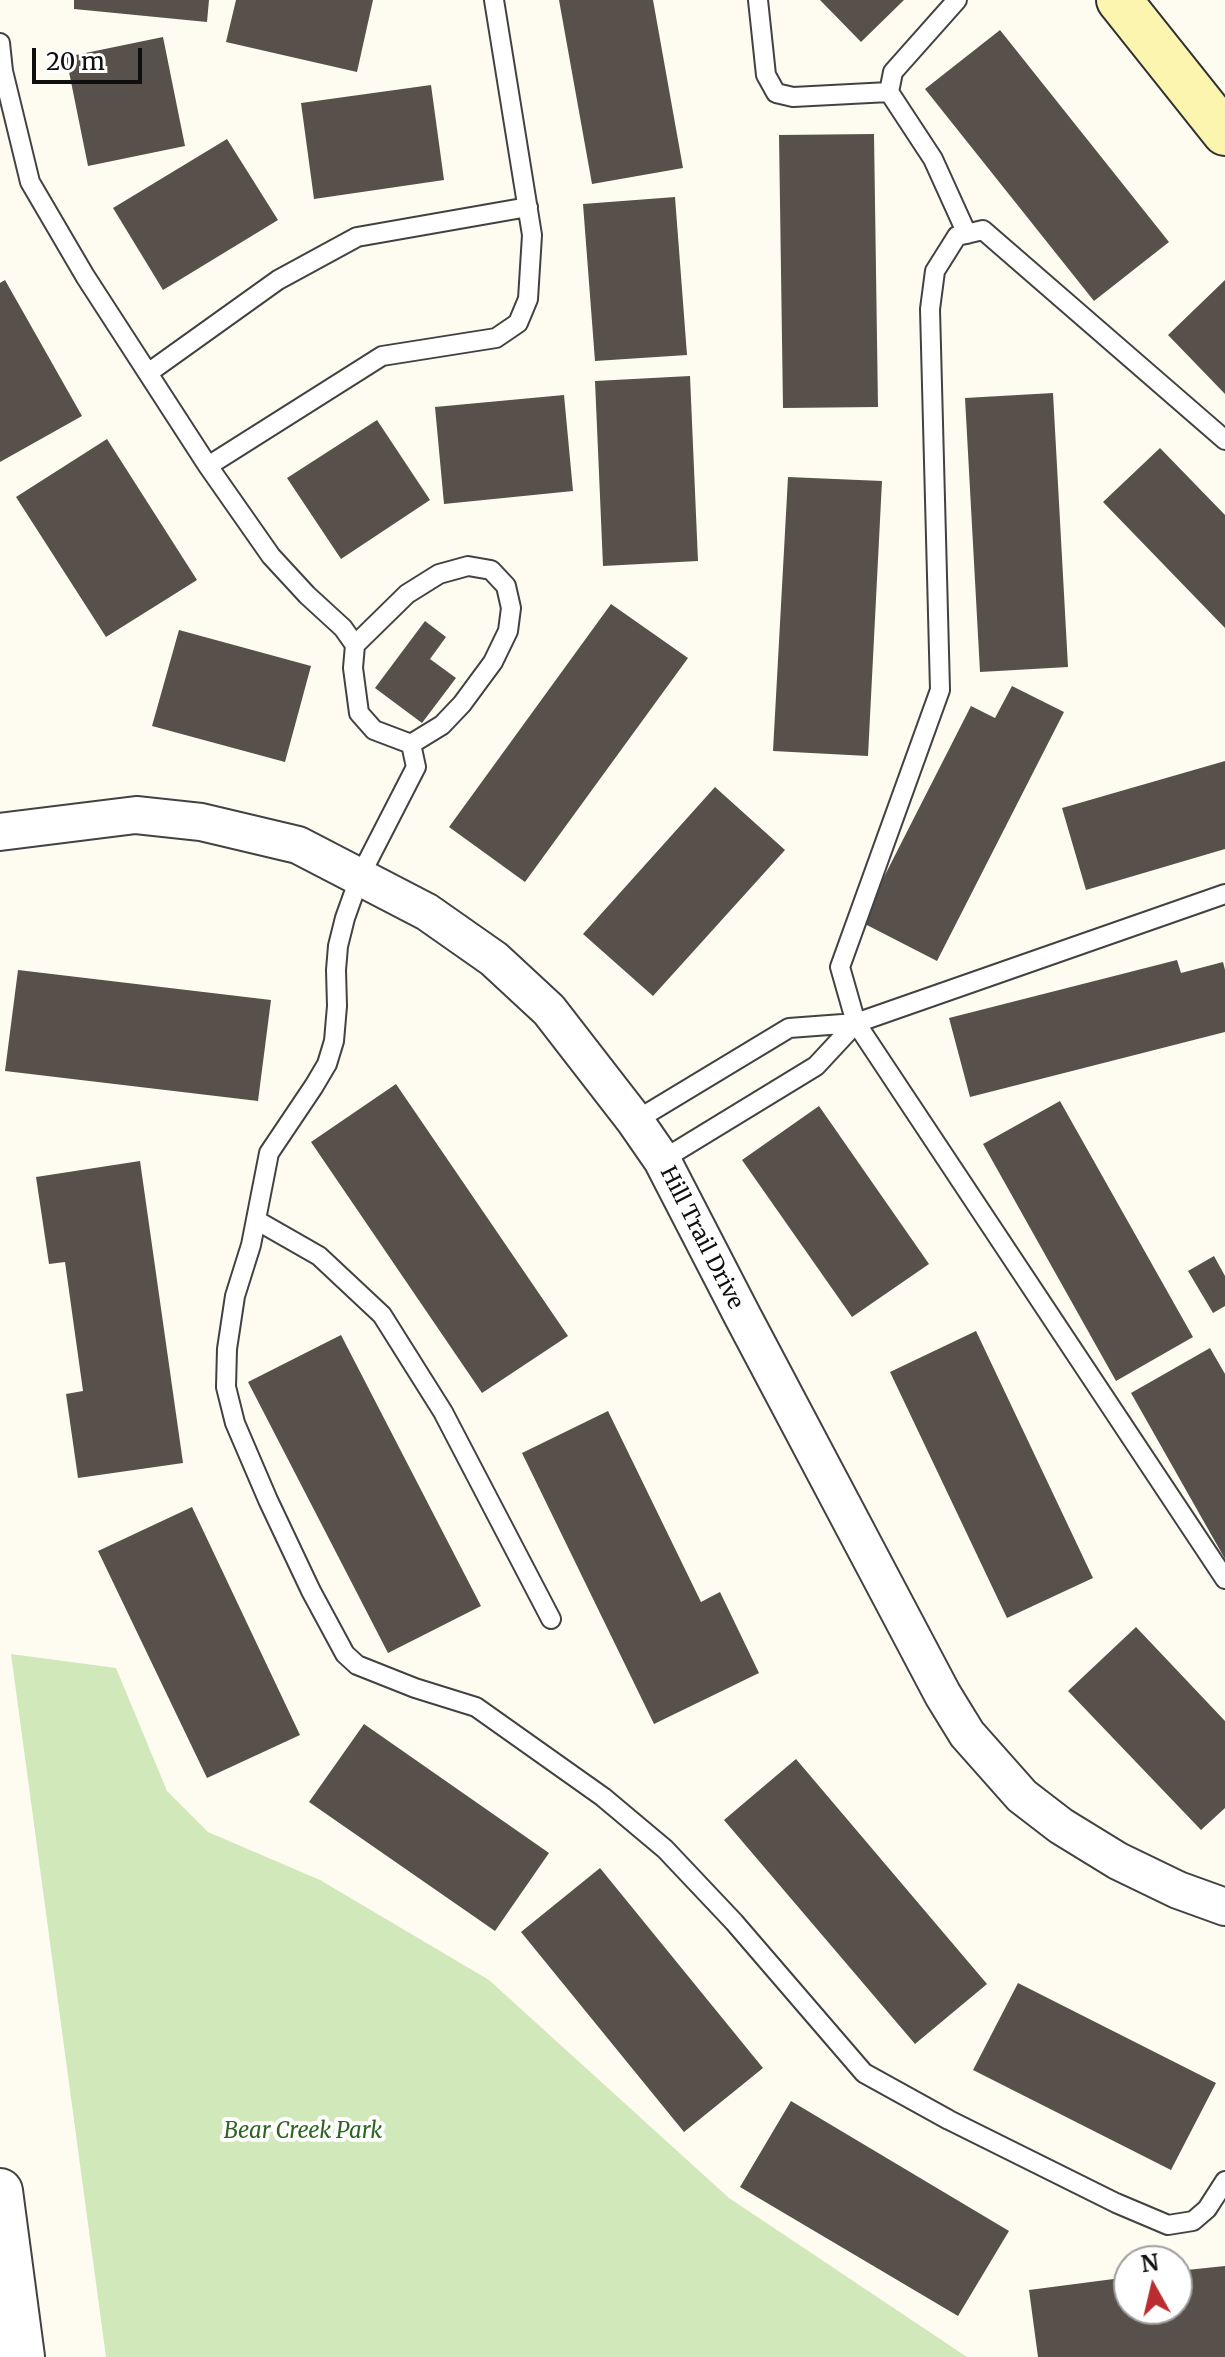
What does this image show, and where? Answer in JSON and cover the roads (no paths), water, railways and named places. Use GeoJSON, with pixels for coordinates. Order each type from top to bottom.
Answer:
{"type":"FeatureCollection","features":[{"type":"Feature","properties":{"kind":"main road"},"geometry":{"type":"LineString","coordinates":[[1119,0],[1225,133]]}},
{"type":"Feature","properties":{"kind":"street","name":"Hill Trail Drive"},"geometry":{"type":"LineString","coordinates":[[0,832],[136,815],[201,822],[298,845],[427,912],[494,959],[549,1010],[662,1160],[943,1695],[967,1734],[1022,1796],[1061,1826],[1118,1861],[1178,1890],[1225,1907]]}},
{"type":"Feature","properties":{"kind":"street"},"geometry":{"type":"LineString","coordinates":[[0,2191],[22,2357]]}},
{"type":"Feature","properties":{"kind":"lane"},"geometry":{"type":"LineString","coordinates":[[208,466],[382,356],[496,338],[518,323],[528,299],[532,235],[494,0]]}},
{"type":"Feature","properties":{"kind":"lane"},"geometry":{"type":"LineString","coordinates":[[758,0],[766,75],[776,93],[793,97],[889,92]]}},
{"type":"Feature","properties":{"kind":"lane"},"geometry":{"type":"LineString","coordinates":[[957,0],[893,72],[889,92],[933,159],[967,234]]}},
{"type":"Feature","properties":{"kind":"lane"},"geometry":{"type":"LineString","coordinates":[[0,43],[2,71],[30,182],[85,276],[208,466],[271,556],[343,628],[355,645],[353,668],[359,713],[374,730],[411,744]]}},
{"type":"Feature","properties":{"kind":"lane"},"geometry":{"type":"LineString","coordinates":[[148,373],[278,280],[357,237],[528,207]]}},
{"type":"Feature","properties":{"kind":"lane"},"geometry":{"type":"LineString","coordinates":[[1225,440],[983,230],[957,236],[935,271],[930,309],[940,690],[840,967],[856,1023],[1225,1579]]}},
{"type":"Feature","properties":{"kind":"lane"},"geometry":{"type":"LineString","coordinates":[[355,645],[407,594],[439,574],[468,566],[491,570],[506,586],[511,608],[508,631],[493,662],[442,725],[411,744]]}},
{"type":"Feature","properties":{"kind":"lane"},"geometry":{"type":"LineString","coordinates":[[411,744],[416,767],[360,876],[345,918],[338,946],[334,1041],[327,1064],[269,1153],[251,1245],[235,1296],[227,1349],[226,1387],[235,1423],[311,1591],[345,1654],[357,1665],[476,1707],[603,1797],[665,1849],[734,1922],[864,2073],[949,2120],[1116,2203],[1168,2225],[1193,2221],[1207,2209],[1225,2181]]}},
{"type":"Feature","properties":{"kind":"lane"},"geometry":{"type":"LineString","coordinates":[[635,1121],[789,1028],[856,1023],[1225,894]]}},
{"type":"Feature","properties":{"kind":"lane"},"geometry":{"type":"LineString","coordinates":[[662,1160],[816,1066],[856,1023]]}},
{"type":"Feature","properties":{"kind":"lane"},"geometry":{"type":"LineString","coordinates":[[256,1220],[319,1256],[382,1315],[443,1412],[551,1619]]}},
{"type":"Feature","properties":{"kind":"park label","name":"Bear Creek Park"},"geometry":{"type":"Point","coordinates":[303,2132]}}]}
